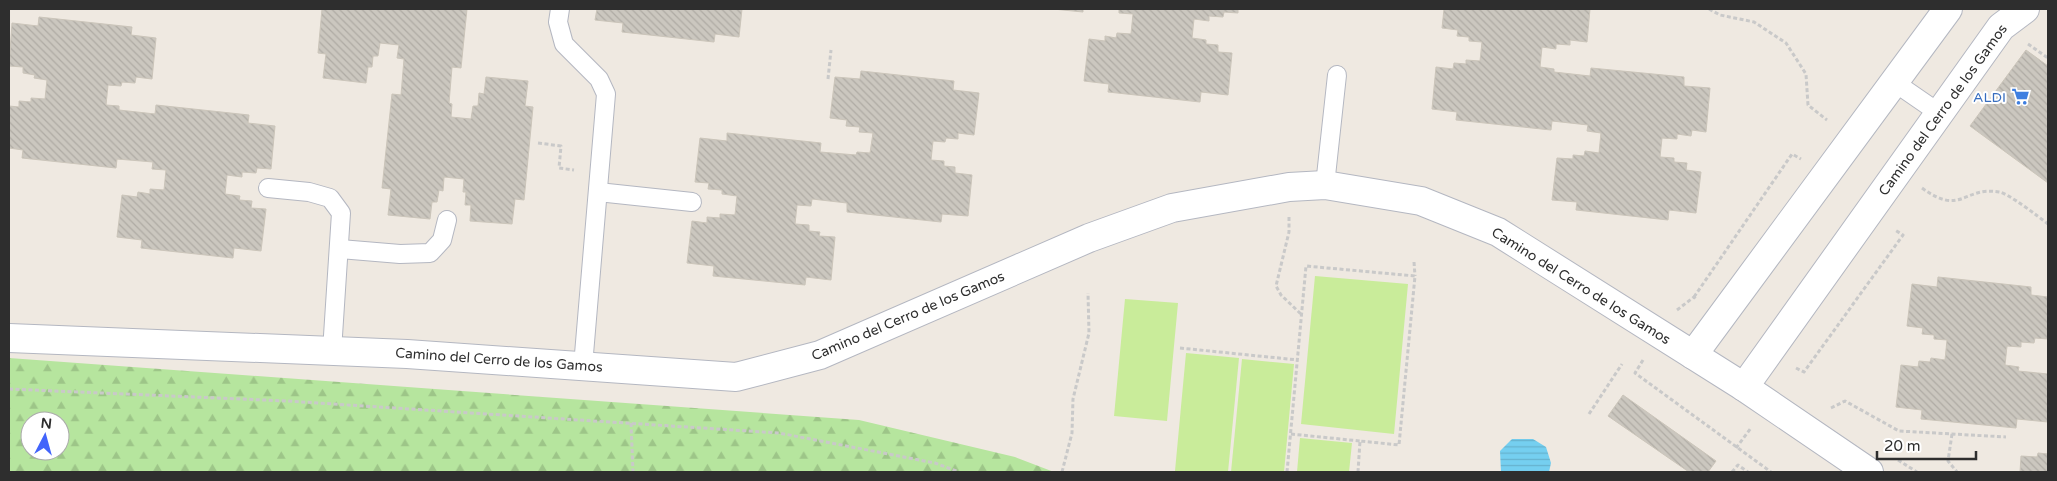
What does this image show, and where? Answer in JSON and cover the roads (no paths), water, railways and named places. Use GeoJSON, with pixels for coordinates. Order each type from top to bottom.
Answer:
{"type":"FeatureCollection","features":[{"type":"Feature","properties":{"kind":"street"},"geometry":{"type":"LineString","coordinates":[[1693,355],[1948,9]]}},
{"type":"Feature","properties":{"kind":"street","name":"Camino del Cerro de los Gamos"},"geometry":{"type":"LineString","coordinates":[[1744,387],[2001,27],[2025,9]]}},
{"type":"Feature","properties":{"kind":"street","name":"Camino del Cerro de los Gamos"},"geometry":{"type":"LineString","coordinates":[[9,338],[332,351],[736,377],[820,355],[1089,238],[1172,208],[1289,186],[1325,185],[1421,202],[1498,232],[1744,387],[1869,472]]}},
{"type":"Feature","properties":{"kind":"lane"},"geometry":{"type":"LineString","coordinates":[[560,9],[558,22],[564,44],[599,78],[606,94],[583,366]]}},
{"type":"Feature","properties":{"kind":"lane"},"geometry":{"type":"LineString","coordinates":[[1325,185],[1337,75]]}},
{"type":"Feature","properties":{"kind":"lane"},"geometry":{"type":"LineString","coordinates":[[1894,82],[1939,113]]}},
{"type":"Feature","properties":{"kind":"lane"},"geometry":{"type":"LineString","coordinates":[[268,188],[308,192],[330,198],[341,213],[332,351]]}},
{"type":"Feature","properties":{"kind":"lane"},"geometry":{"type":"LineString","coordinates":[[598,192],[692,202]]}},
{"type":"Feature","properties":{"kind":"lane"},"geometry":{"type":"LineString","coordinates":[[340,249],[400,254],[430,253],[442,240],[447,220]]}},
{"type":"Feature","properties":{"kind":"water"},"geometry":{"type":"Polygon","coordinates":[[[1512,439],[1533,439],[1546,447],[1551,463],[1549,472],[1501,472],[1500,451],[1512,439]]]}},
{"type":"Feature","properties":{"kind":"place","name":"ALDI"},"geometry":{"type":"Point","coordinates":[2020,97]}}]}
